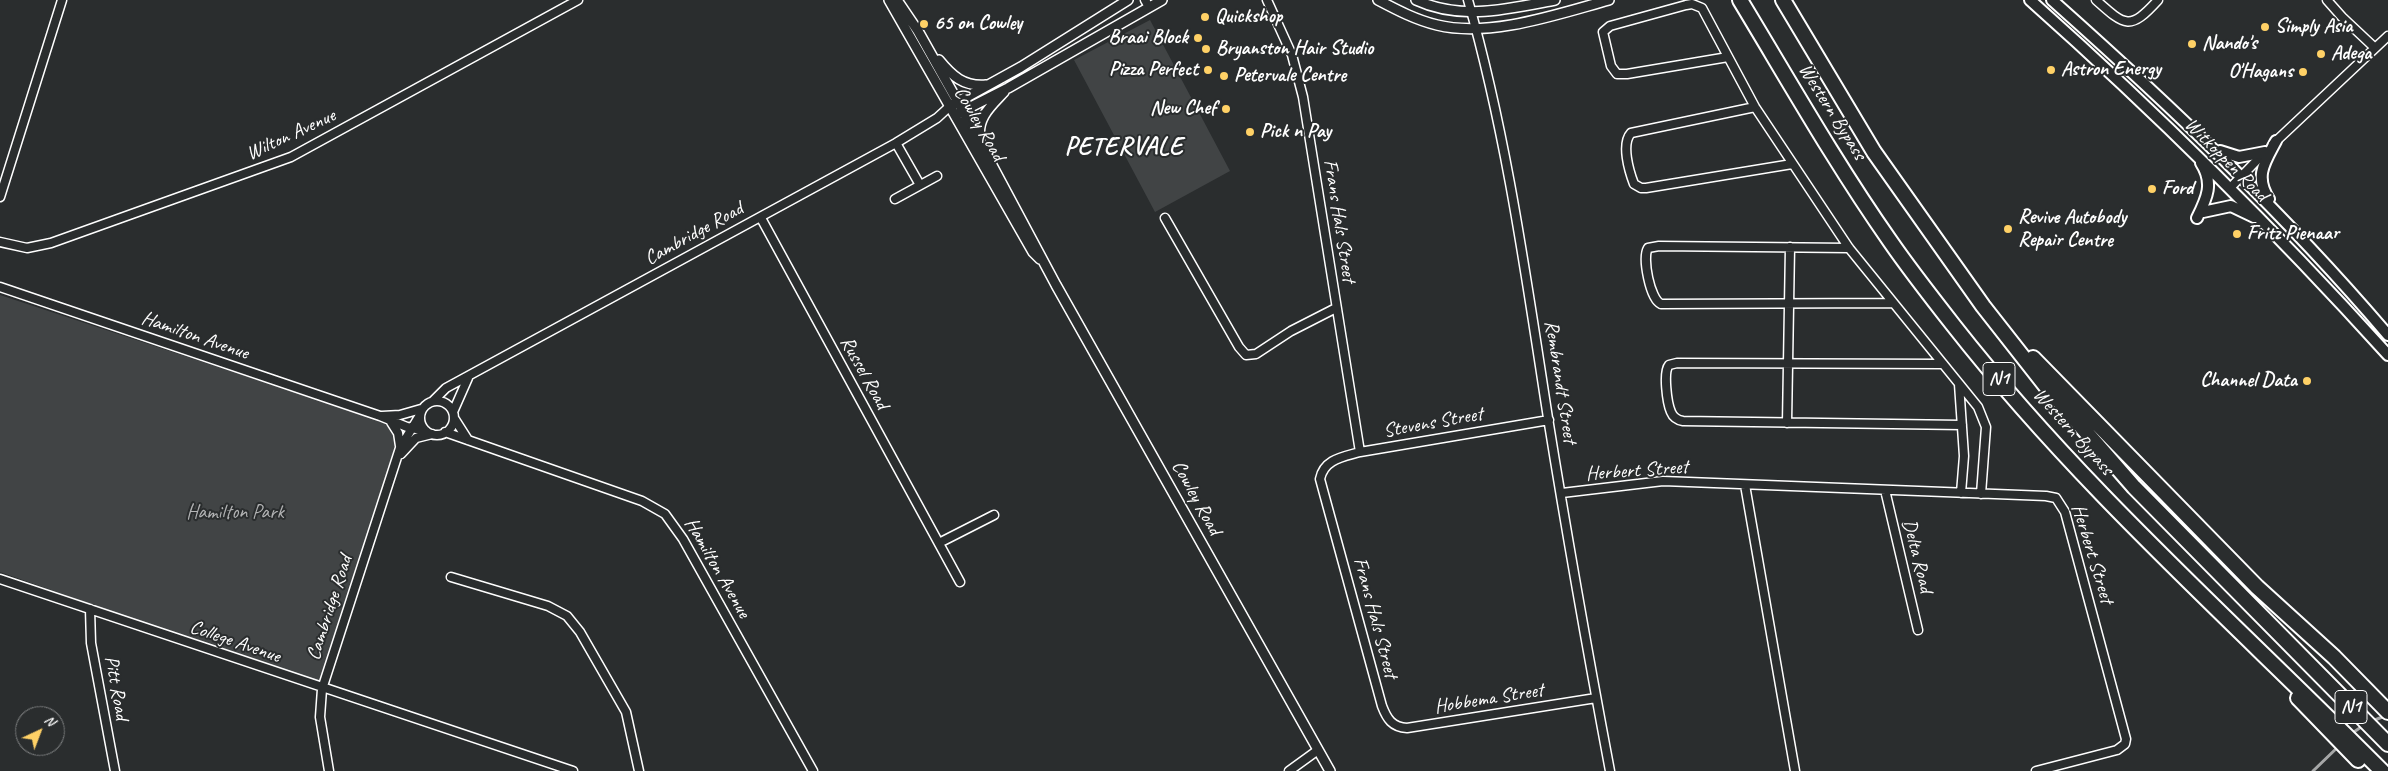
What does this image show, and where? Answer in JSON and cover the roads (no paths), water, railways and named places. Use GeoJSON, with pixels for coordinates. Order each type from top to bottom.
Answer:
{"type":"FeatureCollection","features":[{"type":"Feature","properties":{"kind":"highway","name":"Western Bypass"},"geometry":{"type":"LineString","coordinates":[[1740,0],[1824,138],[1890,241],[1956,327],[2022,406],[2123,517],[2260,651],[2317,713],[2382,771]]}},
{"type":"Feature","properties":{"kind":"highway","name":"Western Bypass"},"geometry":{"type":"LineString","coordinates":[[1783,0],[1874,152],[1982,306],[2078,425],[2134,487],[2388,744]]}},
{"type":"Feature","properties":{"kind":"highway"},"geometry":{"type":"LineString","coordinates":[[1998,325],[2050,374],[2258,587],[2334,656],[2388,712]]}},
{"type":"Feature","properties":{"kind":"highway"},"geometry":{"type":"LineString","coordinates":[[2317,713],[2369,771]]}},
{"type":"Feature","properties":{"kind":"main road","name":"Witkoppen Road"},"geometry":{"type":"LineString","coordinates":[[2030,0],[2118,78],[2275,232],[2388,355]]}},
{"type":"Feature","properties":{"kind":"main road","name":"Witkoppen Road"},"geometry":{"type":"LineString","coordinates":[[2052,0],[2203,138],[2280,216],[2388,335]]}},
{"type":"Feature","properties":{"kind":"main road"},"geometry":{"type":"LineString","coordinates":[[2203,138],[2232,156],[2242,157],[2265,152]]}},
{"type":"Feature","properties":{"kind":"main road"},"geometry":{"type":"LineString","coordinates":[[2181,139],[2203,166],[2209,181],[2208,194],[2200,215],[2226,206],[2237,208],[2275,232]]}},
{"type":"Feature","properties":{"kind":"main road"},"geometry":{"type":"LineString","coordinates":[[2276,141],[2265,163],[2261,181],[2265,193],[2280,216]]}},
{"type":"Feature","properties":{"kind":"street"},"geometry":{"type":"LineString","coordinates":[[0,197],[62,0]]}},
{"type":"Feature","properties":{"kind":"street","name":"Wilton Avenue"},"geometry":{"type":"LineString","coordinates":[[0,242],[27,248],[51,243],[291,157],[578,0]]}},
{"type":"Feature","properties":{"kind":"street","name":"Cowley Road"},"geometry":{"type":"LineString","coordinates":[[889,0],[1033,252],[1044,263]]}},
{"type":"Feature","properties":{"kind":"street","name":"Cowley Road"},"geometry":{"type":"LineString","coordinates":[[897,0],[918,31],[958,102],[1038,248],[1044,263],[1330,771]]}},
{"type":"Feature","properties":{"kind":"street","name":"Cambridge Road"},"geometry":{"type":"LineString","coordinates":[[432,401],[446,388],[468,378],[896,143],[951,111],[958,102],[990,85],[1128,0]]}},
{"type":"Feature","properties":{"kind":"street","name":"Cambridge Road"},"geometry":{"type":"LineString","coordinates":[[951,111],[963,111],[1008,88],[1147,4],[1162,0]]}},
{"type":"Feature","properties":{"kind":"street","name":"Frans Hals Street"},"geometry":{"type":"LineString","coordinates":[[1267,0],[1292,55],[1304,97],[1360,452]]}},
{"type":"Feature","properties":{"kind":"street"},"geometry":{"type":"LineString","coordinates":[[1378,0],[1422,21],[1439,26],[1476,29],[1510,25],[1609,0]]}},
{"type":"Feature","properties":{"kind":"street"},"geometry":{"type":"LineString","coordinates":[[1416,0],[1448,11],[1472,13],[1512,9],[1555,0]]}},
{"type":"Feature","properties":{"kind":"street","name":"Rembrandt Street"},"geometry":{"type":"LineString","coordinates":[[1468,0],[1514,198],[1549,420],[1610,771]]}},
{"type":"Feature","properties":{"kind":"street"},"geometry":{"type":"LineString","coordinates":[[2096,0],[2123,22],[2140,19],[2158,0]]}},
{"type":"Feature","properties":{"kind":"street"},"geometry":{"type":"LineString","coordinates":[[2328,0],[2342,18],[2376,48]]}},
{"type":"Feature","properties":{"kind":"street"},"geometry":{"type":"LineString","coordinates":[[1728,57],[1622,74],[1613,71],[1610,66],[1603,32],[1610,26],[1692,4],[1702,8],[1755,107],[1849,248],[1978,407],[1986,427],[1981,494]]}},
{"type":"Feature","properties":{"kind":"street"},"geometry":{"type":"LineString","coordinates":[[918,31],[945,67],[959,80],[974,85],[990,85]]}},
{"type":"Feature","properties":{"kind":"street"},"geometry":{"type":"LineString","coordinates":[[2230,188],[2276,141],[2388,36]]}},
{"type":"Feature","properties":{"kind":"street"},"geometry":{"type":"LineString","coordinates":[[984,152],[980,138],[980,123],[1008,88]]}},
{"type":"Feature","properties":{"kind":"street"},"geometry":{"type":"LineString","coordinates":[[1755,107],[1631,133],[1626,147],[1634,184],[1641,188],[1646,188],[1792,164]]}},
{"type":"Feature","properties":{"kind":"street"},"geometry":{"type":"LineString","coordinates":[[896,143],[920,186]]}},
{"type":"Feature","properties":{"kind":"street"},"geometry":{"type":"LineString","coordinates":[[895,199],[937,176]]}},
{"type":"Feature","properties":{"kind":"street","name":"Russel Road"},"geometry":{"type":"LineString","coordinates":[[761,218],[960,582]]}},
{"type":"Feature","properties":{"kind":"street"},"geometry":{"type":"LineString","coordinates":[[1165,218],[1239,347],[1246,355],[1256,354],[1291,331],[1336,308]]}},
{"type":"Feature","properties":{"kind":"street"},"geometry":{"type":"LineString","coordinates":[[1849,248],[1659,246],[1648,248],[1646,256],[1652,293],[1656,302],[1661,304],[1789,305],[1892,303]]}},
{"type":"Feature","properties":{"kind":"street"},"geometry":{"type":"LineString","coordinates":[[1787,423],[1790,247]]}},
{"type":"Feature","properties":{"kind":"street","name":"Hamilton Avenue"},"geometry":{"type":"LineString","coordinates":[[0,287],[380,416],[411,429],[429,433]]}},
{"type":"Feature","properties":{"kind":"street"},"geometry":{"type":"LineString","coordinates":[[1943,364],[1788,365],[1677,363],[1669,365],[1665,373],[1670,411],[1678,420],[1688,422],[1962,425]]}},
{"type":"Feature","properties":{"kind":"street"},"geometry":{"type":"LineString","coordinates":[[468,378],[453,415],[452,426],[446,432],[429,433],[420,422],[420,412],[432,401],[447,404],[453,415],[468,440]]}},
{"type":"Feature","properties":{"kind":"street"},"geometry":{"type":"LineString","coordinates":[[1959,384],[1964,456],[1961,493]]}},
{"type":"Feature","properties":{"kind":"street","name":"Cambridge Road"},"geometry":{"type":"LineString","coordinates":[[329,771],[320,718],[322,689],[400,448],[420,412]]}},
{"type":"Feature","properties":{"kind":"street","name":"Hamilton Avenue"},"geometry":{"type":"LineString","coordinates":[[380,416],[420,412]]}},
{"type":"Feature","properties":{"kind":"street","name":"Stevens Street"},"geometry":{"type":"LineString","coordinates":[[1325,466],[1337,458],[1360,452],[1549,420]]}},
{"type":"Feature","properties":{"kind":"street"},"geometry":{"type":"LineString","coordinates":[[390,421],[399,436],[400,448]]}},
{"type":"Feature","properties":{"kind":"street","name":"Hamilton Avenue"},"geometry":{"type":"LineString","coordinates":[[446,432],[642,501],[665,514],[683,539],[813,771]]}},
{"type":"Feature","properties":{"kind":"street","name":"Cambridge Road"},"geometry":{"type":"LineString","coordinates":[[397,458],[416,438],[429,433]]}},
{"type":"Feature","properties":{"kind":"street","name":"Frans Hals Street"},"geometry":{"type":"LineString","coordinates":[[1325,466],[1320,479],[1382,706],[1388,720]]}},
{"type":"Feature","properties":{"kind":"street","name":"Herbert Street"},"geometry":{"type":"LineString","coordinates":[[1562,493],[1663,481],[2056,498],[2063,507],[2089,594],[2125,733],[2125,744],[2121,748],[2036,771]]}},
{"type":"Feature","properties":{"kind":"street"},"geometry":{"type":"LineString","coordinates":[[1745,485],[1795,771]]}},
{"type":"Feature","properties":{"kind":"street","name":"Delta Road"},"geometry":{"type":"LineString","coordinates":[[1885,490],[1918,630]]}},
{"type":"Feature","properties":{"kind":"street"},"geometry":{"type":"LineString","coordinates":[[939,543],[994,515]]}},
{"type":"Feature","properties":{"kind":"street"},"geometry":{"type":"LineString","coordinates":[[451,577],[548,606],[567,616],[580,632],[626,712],[639,771]]}},
{"type":"Feature","properties":{"kind":"street","name":"College Avenue"},"geometry":{"type":"LineString","coordinates":[[0,579],[322,689],[573,771]]}},
{"type":"Feature","properties":{"kind":"street","name":"Pitt Road"},"geometry":{"type":"LineString","coordinates":[[90,610],[91,643],[115,771]]}},
{"type":"Feature","properties":{"kind":"street","name":"Hobbema Street"},"geometry":{"type":"LineString","coordinates":[[1388,720],[1393,724],[1406,728],[1596,698]]}},
{"type":"Feature","properties":{"kind":"street"},"geometry":{"type":"LineString","coordinates":[[1289,771],[1318,750]]}},
{"type":"Feature","properties":{"kind":"waterway"},"geometry":{"type":"LineString","coordinates":[[2372,721],[2385,716]]}},
{"type":"Feature","properties":{"kind":"waterway"},"geometry":{"type":"LineString","coordinates":[[2351,734],[2364,725]]}},
{"type":"Feature","properties":{"kind":"waterway"},"geometry":{"type":"LineString","coordinates":[[2313,771],[2340,745]]}},
{"type":"Feature","properties":{"kind":"place","name":"Quickshop"},"geometry":{"type":"Point","coordinates":[1205,17]}},
{"type":"Feature","properties":{"kind":"place","name":"65 on Cowley"},"geometry":{"type":"Point","coordinates":[924,24]}},
{"type":"Feature","properties":{"kind":"place","name":"Simply Asia"},"geometry":{"type":"Point","coordinates":[2265,27]}},
{"type":"Feature","properties":{"kind":"place","name":"Braai Block"},"geometry":{"type":"Point","coordinates":[1198,38]}},
{"type":"Feature","properties":{"kind":"place","name":"Nando's"},"geometry":{"type":"Point","coordinates":[2192,44]}},
{"type":"Feature","properties":{"kind":"place","name":"Bryanston Hair Studio"},"geometry":{"type":"Point","coordinates":[1206,49]}},
{"type":"Feature","properties":{"kind":"place","name":"Adega"},"geometry":{"type":"Point","coordinates":[2321,54]}},
{"type":"Feature","properties":{"kind":"place","name":"Pizza Perfect"},"geometry":{"type":"Point","coordinates":[1208,70]}},
{"type":"Feature","properties":{"kind":"place","name":"Astron Energy"},"geometry":{"type":"Point","coordinates":[2051,70]}},
{"type":"Feature","properties":{"kind":"place","name":"O'Hagans"},"geometry":{"type":"Point","coordinates":[2303,72]}},
{"type":"Feature","properties":{"kind":"place","name":"Petervale Centre"},"geometry":{"type":"Point","coordinates":[1224,76]}},
{"type":"Feature","properties":{"kind":"place","name":"New Chef"},"geometry":{"type":"Point","coordinates":[1226,109]}},
{"type":"Feature","properties":{"kind":"place","name":"Pick n Pay"},"geometry":{"type":"Point","coordinates":[1250,132]}},
{"type":"Feature","properties":{"kind":"place","name":"Ford"},"geometry":{"type":"Point","coordinates":[2152,189]}},
{"type":"Feature","properties":{"kind":"place","name":"Revive Autobody Repair Centre"},"geometry":{"type":"Point","coordinates":[2008,229]}},
{"type":"Feature","properties":{"kind":"place","name":"Fritz Pienaar"},"geometry":{"type":"Point","coordinates":[2237,234]}},
{"type":"Feature","properties":{"kind":"place","name":"Channel Data"},"geometry":{"type":"Point","coordinates":[2307,381]}},
{"type":"Feature","properties":{"kind":"district","name":"PETERVALE"},"geometry":{"type":"Point","coordinates":[1124,147]}},
{"type":"Feature","properties":{"kind":"park label","name":"Hamilton Park"},"geometry":{"type":"Point","coordinates":[235,513]}}]}
